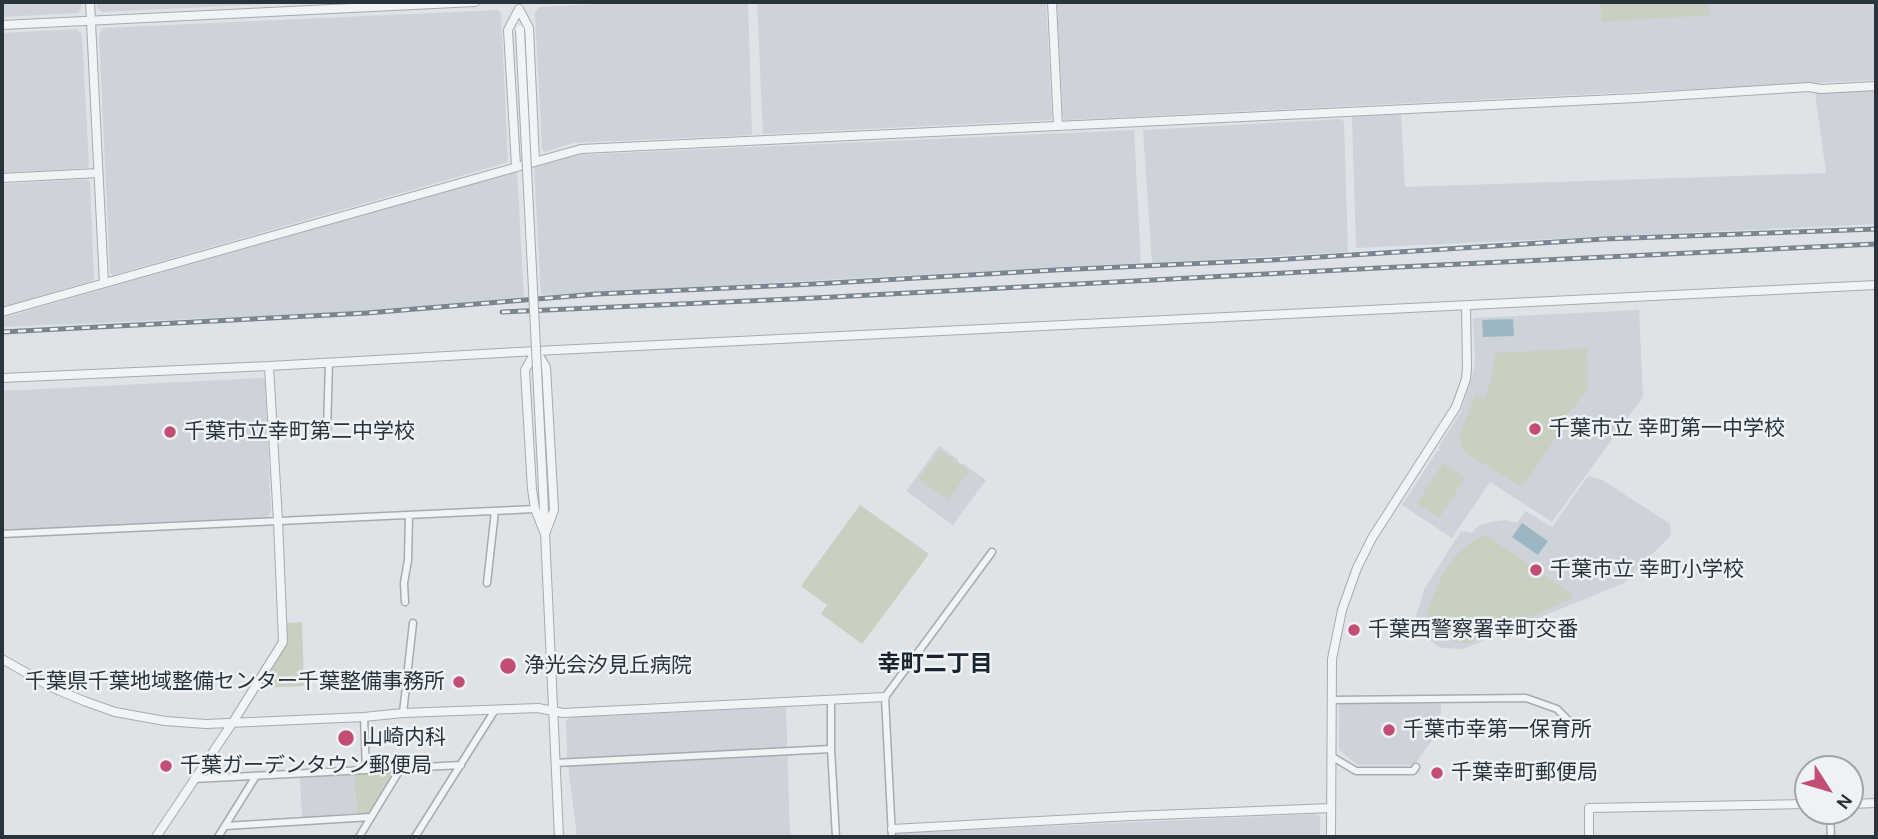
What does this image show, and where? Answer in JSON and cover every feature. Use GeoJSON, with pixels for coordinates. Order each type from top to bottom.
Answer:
{"type":"FeatureCollection","features":[{"type":"Feature","properties":{"kind":"street"},"geometry":{"type":"LineString","coordinates":[[90,2],[104,283]]}},
{"type":"Feature","properties":{"kind":"street"},"geometry":{"type":"LineString","coordinates":[[2,25],[475,2]]}},
{"type":"Feature","properties":{"kind":"street"},"geometry":{"type":"LineString","coordinates":[[1052,2],[1058,126]]}},
{"type":"Feature","properties":{"kind":"street"},"geometry":{"type":"LineString","coordinates":[[519,5],[529,29],[535,161]]}},
{"type":"Feature","properties":{"kind":"street"},"geometry":{"type":"LineString","coordinates":[[519,5],[559,837]]}},
{"type":"Feature","properties":{"kind":"street"},"geometry":{"type":"LineString","coordinates":[[516,166],[508,30],[519,5]]}},
{"type":"Feature","properties":{"kind":"street"},"geometry":{"type":"LineString","coordinates":[[2,312],[581,149],[1636,98],[1809,87],[1821,89],[1876,86]]}},
{"type":"Feature","properties":{"kind":"street"},"geometry":{"type":"LineString","coordinates":[[2,178],[98,173]]}},
{"type":"Feature","properties":{"kind":"street"},"geometry":{"type":"LineString","coordinates":[[2,378],[1876,285]]}},
{"type":"Feature","properties":{"kind":"street"},"geometry":{"type":"LineString","coordinates":[[1331,837],[1332,659],[1342,610],[1357,568],[1385,516],[1449,419],[1462,390],[1467,368],[1466,306]]}},
{"type":"Feature","properties":{"kind":"street"},"geometry":{"type":"LineString","coordinates":[[536,351],[546,367],[554,510],[545,534]]}},
{"type":"Feature","properties":{"kind":"street"},"geometry":{"type":"LineString","coordinates":[[536,351],[525,370],[532,489],[535,509],[545,534]]}},
{"type":"Feature","properties":{"kind":"street"},"geometry":{"type":"LineString","coordinates":[[327,430],[329,363]]}},
{"type":"Feature","properties":{"kind":"street"},"geometry":{"type":"LineString","coordinates":[[156,837],[283,642],[269,366]]}},
{"type":"Feature","properties":{"kind":"street"},"geometry":{"type":"LineString","coordinates":[[2,534],[535,509]]}},
{"type":"Feature","properties":{"kind":"street"},"geometry":{"type":"LineString","coordinates":[[487,583],[495,511]]}},
{"type":"Feature","properties":{"kind":"street"},"geometry":{"type":"LineString","coordinates":[[405,602],[409,515]]}},
{"type":"Feature","properties":{"kind":"street"},"geometry":{"type":"LineString","coordinates":[[992,552],[885,697],[892,833],[1131,816],[1331,808]]}},
{"type":"Feature","properties":{"kind":"street"},"geometry":{"type":"LineString","coordinates":[[403,713],[413,623]]}},
{"type":"Feature","properties":{"kind":"street"},"geometry":{"type":"LineString","coordinates":[[2,659],[53,688],[115,712],[165,721],[205,724],[538,708],[563,713],[885,697]]}},
{"type":"Feature","properties":{"kind":"street"},"geometry":{"type":"LineString","coordinates":[[1332,700],[1526,698],[1557,709],[1575,727]]}},
{"type":"Feature","properties":{"kind":"street"},"geometry":{"type":"LineString","coordinates":[[831,700],[836,837]]}},
{"type":"Feature","properties":{"kind":"street"},"geometry":{"type":"LineString","coordinates":[[415,837],[495,710]]}},
{"type":"Feature","properties":{"kind":"street"},"geometry":{"type":"LineString","coordinates":[[364,717],[366,770]]}},
{"type":"Feature","properties":{"kind":"street"},"geometry":{"type":"LineString","coordinates":[[555,763],[831,750]]}},
{"type":"Feature","properties":{"kind":"street"},"geometry":{"type":"LineString","coordinates":[[1331,756],[1356,771],[1413,771],[1416,767]]}},
{"type":"Feature","properties":{"kind":"street"},"geometry":{"type":"LineString","coordinates":[[193,779],[461,765]]}},
{"type":"Feature","properties":{"kind":"street"},"geometry":{"type":"LineString","coordinates":[[359,837],[401,768]]}},
{"type":"Feature","properties":{"kind":"street"},"geometry":{"type":"LineString","coordinates":[[218,837],[256,776]]}},
{"type":"Feature","properties":{"kind":"street"},"geometry":{"type":"LineString","coordinates":[[1589,837],[1589,808],[1794,804]]}},
{"type":"Feature","properties":{"kind":"street"},"geometry":{"type":"LineString","coordinates":[[225,826],[371,817]]}},
{"type":"Feature","properties":{"kind":"shaded area"},"geometry":{"type":"Polygon","coordinates":[[[2,2],[81,2],[81,9],[78,13],[2,17],[2,2]]]}},
{"type":"Feature","properties":{"kind":"shaded area"},"geometry":{"type":"Polygon","coordinates":[[[97,2],[311,2],[102,12],[97,8],[97,2]]]}},
{"type":"Feature","properties":{"kind":"shaded area"},"geometry":{"type":"Polygon","coordinates":[[[643,2],[748,2],[752,135],[573,143],[545,152],[542,150],[535,12],[539,7],[643,2]]]}},
{"type":"Feature","properties":{"kind":"shaded area"},"geometry":{"type":"Polygon","coordinates":[[[757,2],[1046,2],[1052,118],[763,134],[757,2]]]}},
{"type":"Feature","properties":{"kind":"shaded area"},"geometry":{"type":"Polygon","coordinates":[[[1057,2],[1876,2],[1876,80],[1066,120],[1063,118],[1057,2]]]}},
{"type":"Feature","properties":{"kind":"shaded area"},"geometry":{"type":"Polygon","coordinates":[[[498,10],[501,13],[506,163],[113,275],[110,273],[99,34],[103,28],[498,10]]]}},
{"type":"Feature","properties":{"kind":"shaded area"},"geometry":{"type":"Polygon","coordinates":[[[77,29],[82,34],[89,166],[2,173],[2,33],[77,29]]]}},
{"type":"Feature","properties":{"kind":"shaded area"},"geometry":{"type":"Polygon","coordinates":[[[1876,89],[1876,224],[1356,248],[1352,117],[1401,114],[1405,187],[1826,173],[1815,92],[1876,89]]]}},
{"type":"Feature","properties":{"kind":"shaded area"},"geometry":{"type":"Polygon","coordinates":[[[1341,119],[1344,122],[1348,252],[1152,263],[1143,130],[1341,119]]]}},
{"type":"Feature","properties":{"kind":"shaded area"},"geometry":{"type":"Polygon","coordinates":[[[1134,130],[1141,263],[541,295],[534,167],[574,155],[1134,130]]]}},
{"type":"Feature","properties":{"kind":"shaded area"},"geometry":{"type":"Polygon","coordinates":[[[517,171],[524,297],[379,311],[2,327],[2,318],[517,171]]]}},
{"type":"Feature","properties":{"kind":"shaded area"},"geometry":{"type":"Polygon","coordinates":[[[87,179],[90,182],[94,278],[92,281],[2,307],[2,184],[87,179]]]}},
{"type":"Feature","properties":{"kind":"shaded area","name":"千葉市立 幸町第一中学校"},"geometry":{"type":"Polygon","coordinates":[[[1639,310],[1643,397],[1552,522],[1490,482],[1452,538],[1402,505],[1437,451],[1441,450],[1438,448],[1461,411],[1475,361],[1473,318],[1639,310]]]}},
{"type":"Feature","properties":{"kind":"shaded area","name":"千葉市立幸町第二中学校"},"geometry":{"type":"Polygon","coordinates":[[[262,378],[265,380],[271,513],[268,517],[2,530],[2,391],[262,378]]]}},
{"type":"Feature","properties":{"kind":"shaded area"},"geometry":{"type":"Polygon","coordinates":[[[939,446],[986,480],[953,525],[906,491],[939,446]]]}},
{"type":"Feature","properties":{"kind":"shaded area","name":"千葉市立 幸町小学校"},"geometry":{"type":"Polygon","coordinates":[[[1588,476],[1604,481],[1670,524],[1671,535],[1624,583],[1463,649],[1441,648],[1415,630],[1414,623],[1424,590],[1461,531],[1472,533],[1478,526],[1490,522],[1505,520],[1517,523],[1525,511],[1552,527],[1588,476]]]}},
{"type":"Feature","properties":{"kind":"shaded area","name":"千葉市幸第一保育所"},"geometry":{"type":"Polygon","coordinates":[[[1341,702],[1441,704],[1440,726],[1414,765],[1358,765],[1339,750],[1341,702]]]}},
{"type":"Feature","properties":{"kind":"shaded area"},"geometry":{"type":"Polygon","coordinates":[[[786,707],[790,837],[577,837],[567,757],[566,721],[570,717],[786,707]]]}},
{"type":"Feature","properties":{"kind":"shaded area"},"geometry":{"type":"Polygon","coordinates":[[[354,774],[357,813],[302,817],[300,778],[354,774]]]}},
{"type":"Feature","properties":{"kind":"shaded area"},"geometry":{"type":"Polygon","coordinates":[[[1316,814],[1320,817],[1320,837],[896,836],[897,833],[1316,814]]]}},
{"type":"Feature","properties":{"kind":"green space"},"geometry":{"type":"Polygon","coordinates":[[[1601,2],[1709,2],[1710,15],[1602,22],[1601,2]]]}},
{"type":"Feature","properties":{"kind":"green space"},"geometry":{"type":"Polygon","coordinates":[[[1587,348],[1588,388],[1556,431],[1557,436],[1522,487],[1464,452],[1459,436],[1475,395],[1485,398],[1492,378],[1495,353],[1587,348]]]}},
{"type":"Feature","properties":{"kind":"green space"},"geometry":{"type":"Polygon","coordinates":[[[940,450],[969,471],[948,500],[919,479],[940,450]]]}},
{"type":"Feature","properties":{"kind":"green space"},"geometry":{"type":"Polygon","coordinates":[[[1443,463],[1465,478],[1439,518],[1417,503],[1443,463]]]}},
{"type":"Feature","properties":{"kind":"green space"},"geometry":{"type":"Polygon","coordinates":[[[860,505],[929,554],[862,644],[821,614],[827,605],[801,586],[860,505]]]}},
{"type":"Feature","properties":{"kind":"green space"},"geometry":{"type":"Polygon","coordinates":[[[1486,535],[1572,594],[1573,598],[1468,644],[1449,640],[1424,626],[1433,598],[1452,561],[1472,542],[1486,535]]]}},
{"type":"Feature","properties":{"kind":"green space"},"geometry":{"type":"Polygon","coordinates":[[[302,622],[304,686],[258,688],[286,643],[286,623],[302,622]]]}},
{"type":"Feature","properties":{"kind":"green space"},"geometry":{"type":"Polygon","coordinates":[[[390,772],[393,777],[369,813],[357,813],[354,774],[390,772]]]}},
{"type":"Feature","properties":{"kind":"water"},"geometry":{"type":"Polygon","coordinates":[[[1513,319],[1514,336],[1483,337],[1482,320],[1513,319]]]}},
{"type":"Feature","properties":{"kind":"water"},"geometry":{"type":"Polygon","coordinates":[[[1522,523],[1548,541],[1538,555],[1512,537],[1522,523]]]}},
{"type":"Feature","properties":{"kind":"railway"},"geometry":{"type":"LineString","coordinates":[[2,332],[367,313],[597,294],[1272,260],[1604,239],[1876,229]]}},
{"type":"Feature","properties":{"kind":"railway"},"geometry":{"type":"LineString","coordinates":[[502,312],[1876,244]]}},
{"type":"Feature","properties":{"kind":"place","name":"千葉市立 幸町第一中学校"},"geometry":{"type":"Point","coordinates":[1535,429]}},
{"type":"Feature","properties":{"kind":"place","name":"千葉市立幸町第二中学校"},"geometry":{"type":"Point","coordinates":[170,432]}},
{"type":"Feature","properties":{"kind":"place","name":"千葉市立 幸町小学校"},"geometry":{"type":"Point","coordinates":[1536,570]}},
{"type":"Feature","properties":{"kind":"place","name":"千葉西警察署幸町交番"},"geometry":{"type":"Point","coordinates":[1354,630]}},
{"type":"Feature","properties":{"kind":"place","name":"浄光会汐見丘病院"},"geometry":{"type":"Point","coordinates":[508,666]}},
{"type":"Feature","properties":{"kind":"place","name":"千葉県千葉地域整備センター千葉整備事務所"},"geometry":{"type":"Point","coordinates":[459,682]}},
{"type":"Feature","properties":{"kind":"place","name":"千葉市幸第一保育所"},"geometry":{"type":"Point","coordinates":[1389,730]}},
{"type":"Feature","properties":{"kind":"place","name":"山崎内科"},"geometry":{"type":"Point","coordinates":[346,738]}},
{"type":"Feature","properties":{"kind":"place","name":"千葉ガーデンタウン郵便局"},"geometry":{"type":"Point","coordinates":[166,766]}},
{"type":"Feature","properties":{"kind":"place","name":"千葉幸町郵便局"},"geometry":{"type":"Point","coordinates":[1437,773]}},
{"type":"Feature","properties":{"kind":"district","name":"幸町二丁目"},"geometry":{"type":"Point","coordinates":[935,664]}}]}
